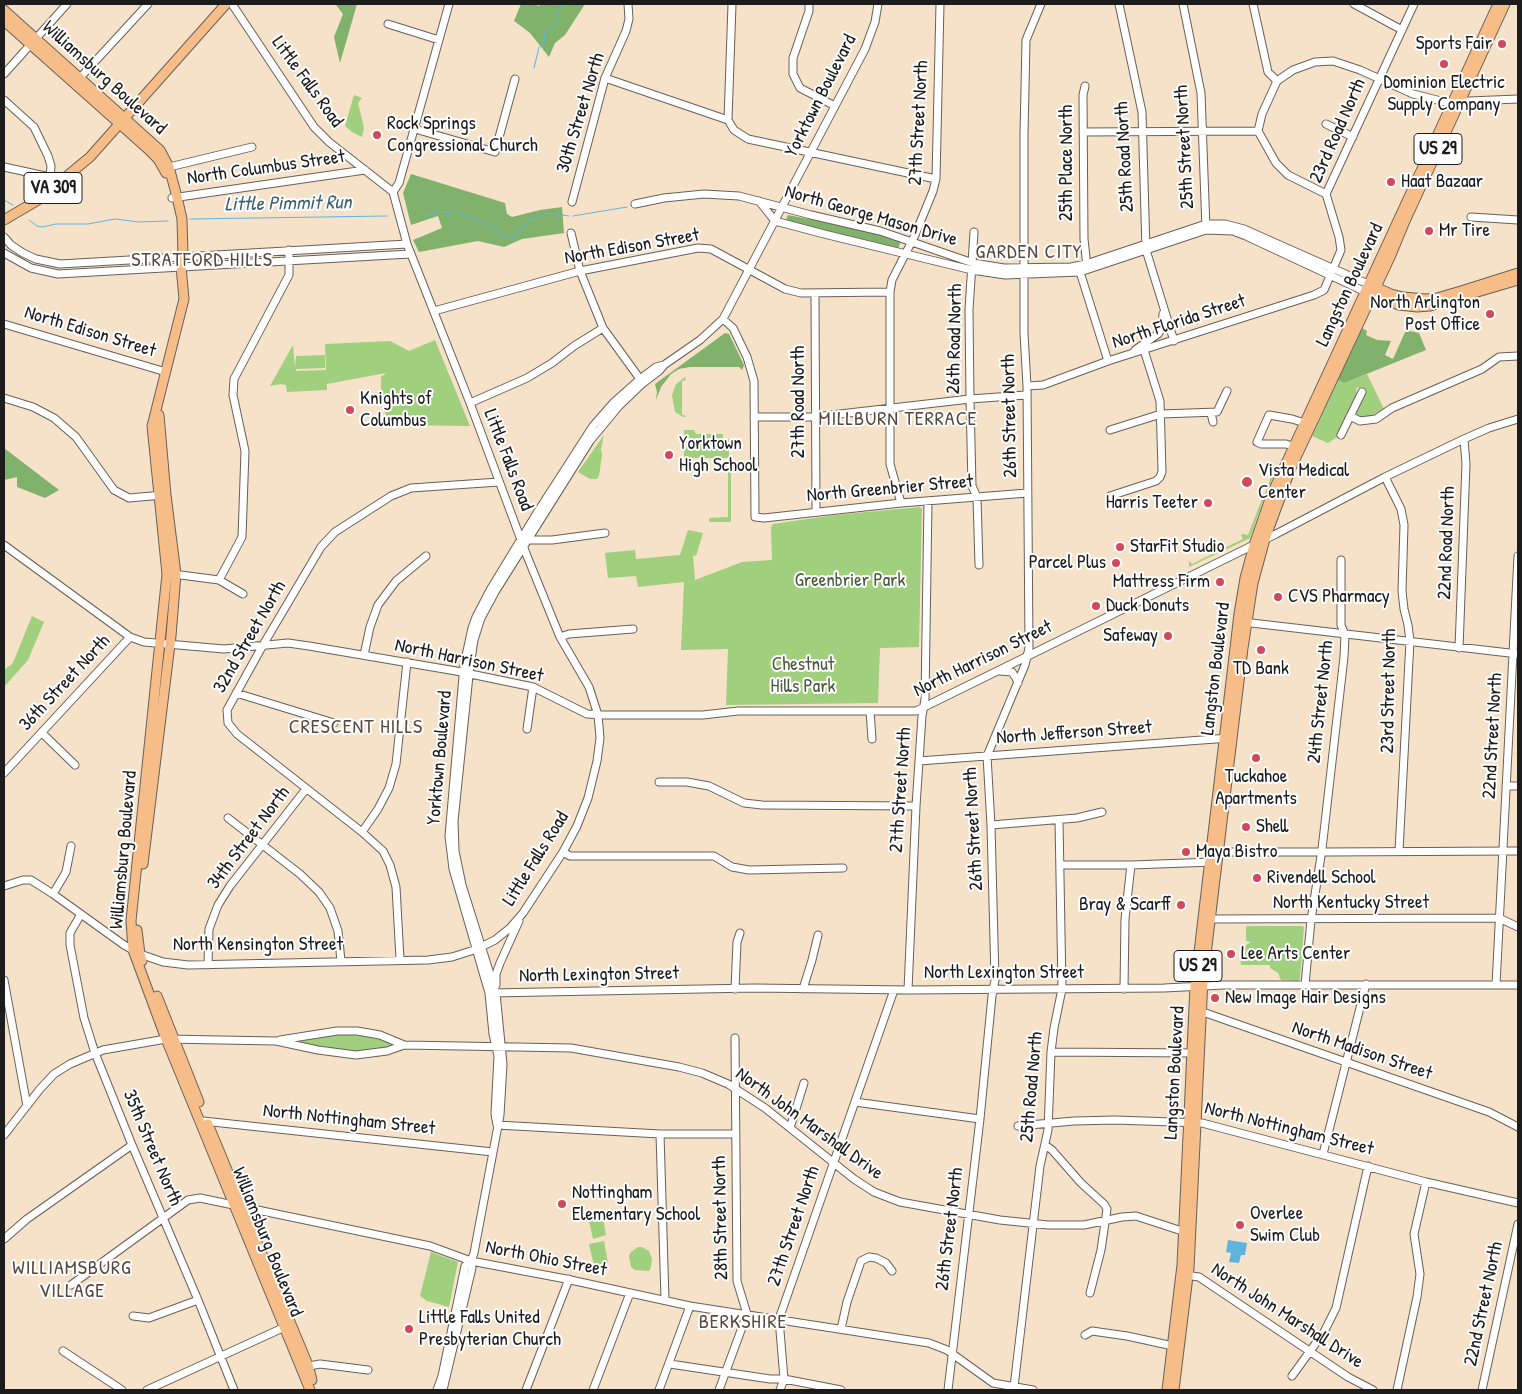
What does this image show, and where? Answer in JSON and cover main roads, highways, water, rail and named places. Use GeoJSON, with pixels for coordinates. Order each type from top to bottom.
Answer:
{"type":"FeatureCollection","features":[{"type":"Feature","properties":{"kind":"main road","name":"VA 309"},"geometry":{"type":"LineString","coordinates":[[4,220],[38,200],[90,157],[226,4]]}},
{"type":"Feature","properties":{"kind":"main road","name":"Langston Boulevard"},"geometry":{"type":"LineString","coordinates":[[1174,1390],[1185,1275],[1199,986],[1242,622],[1245,578],[1269,499],[1297,447],[1456,102],[1498,4]]}},
{"type":"Feature","properties":{"kind":"main road","name":"Langston Boulevard"},"geometry":{"type":"LineString","coordinates":[[1456,102],[1505,4]]}},
{"type":"Feature","properties":{"kind":"main road","name":"Williamsburg Boulevard"},"geometry":{"type":"LineString","coordinates":[[4,10],[33,41],[77,81],[123,122],[160,150],[182,219],[180,256],[184,299],[159,400],[163,495],[172,574],[131,921],[136,952],[287,1326],[316,1390]]}},
{"type":"Feature","properties":{"kind":"main road","name":"Williamsburg Boulevard"},"geometry":{"type":"LineString","coordinates":[[4,21],[33,41]]}},
{"type":"Feature","properties":{"kind":"main road","name":"North George Mason Drive"},"geometry":{"type":"LineString","coordinates":[[1370,289],[1403,297],[1437,298],[1518,273]]}},
{"type":"Feature","properties":{"kind":"main road","name":"North George Mason Drive"},"geometry":{"type":"LineString","coordinates":[[1370,289],[1399,305],[1417,307],[1430,306],[1518,280]]}},
{"type":"Feature","properties":{"kind":"main road","name":"Langston Boulevard"},"geometry":{"type":"LineString","coordinates":[[1242,622],[1265,539],[1297,447]]}},
{"type":"Feature","properties":{"kind":"main road","name":"Langston Boulevard"},"geometry":{"type":"LineString","coordinates":[[1167,1390],[1185,1275]]}},
{"type":"Feature","properties":{"kind":"main road","name":"Williamsburg Boulevard"},"geometry":{"type":"LineString","coordinates":[[304,1367],[310,1390]]}},
{"type":"Feature","properties":{"kind":"water"},"geometry":{"type":"Polygon","coordinates":[[[1228,1240],[1247,1243],[1245,1255],[1241,1255],[1239,1263],[1229,1262],[1231,1253],[1226,1252],[1228,1240]]]}},
{"type":"Feature","properties":{"kind":"waterway"},"geometry":{"type":"LineString","coordinates":[[534,68],[539,47],[544,44],[545,32],[558,23],[555,17],[562,4]]}},
{"type":"Feature","properties":{"kind":"waterway","name":"Little Pimmit Run"},"geometry":{"type":"LineString","coordinates":[[4,200],[13,205]]}},
{"type":"Feature","properties":{"kind":"waterway","name":"Little Pimmit Run"},"geometry":{"type":"LineString","coordinates":[[573,216],[627,207]]}},
{"type":"Feature","properties":{"kind":"waterway","name":"Little Pimmit Run"},"geometry":{"type":"LineString","coordinates":[[425,215],[440,211],[463,215],[486,224],[496,230],[501,236],[509,238],[517,234],[527,221],[548,213],[569,216]]}},
{"type":"Feature","properties":{"kind":"waterway","name":"Little Pimmit Run"},"geometry":{"type":"LineString","coordinates":[[190,219],[387,216]]}},
{"type":"Feature","properties":{"kind":"waterway","name":"Little Pimmit Run"},"geometry":{"type":"LineString","coordinates":[[29,220],[42,227],[56,224],[88,224],[115,219],[139,222],[168,221]]}},
{"type":"Feature","properties":{"kind":"place","name":"Sports Fair"},"geometry":{"type":"Point","coordinates":[1502,44]}},
{"type":"Feature","properties":{"kind":"place","name":"Dominion Electric Supply Company"},"geometry":{"type":"Point","coordinates":[1444,64]}},
{"type":"Feature","properties":{"kind":"place","name":"Rock Springs Congressional Church"},"geometry":{"type":"Point","coordinates":[377,135]}},
{"type":"Feature","properties":{"kind":"place","name":"Haat Bazaar"},"geometry":{"type":"Point","coordinates":[1391,182]}},
{"type":"Feature","properties":{"kind":"place","name":"Mr Tire"},"geometry":{"type":"Point","coordinates":[1429,231]}},
{"type":"Feature","properties":{"kind":"place","name":"North Arlington Post Office"},"geometry":{"type":"Point","coordinates":[1490,314]}},
{"type":"Feature","properties":{"kind":"place","name":"Knights of Columbus"},"geometry":{"type":"Point","coordinates":[350,410]}},
{"type":"Feature","properties":{"kind":"place","name":"Yorktown High School"},"geometry":{"type":"Point","coordinates":[669,455]}},
{"type":"Feature","properties":{"kind":"place","name":"Vista Medical Center"},"geometry":{"type":"Point","coordinates":[1247,482]}},
{"type":"Feature","properties":{"kind":"place","name":"Harris Teeter"},"geometry":{"type":"Point","coordinates":[1208,503]}},
{"type":"Feature","properties":{"kind":"place","name":"StarFit Studio"},"geometry":{"type":"Point","coordinates":[1120,547]}},
{"type":"Feature","properties":{"kind":"place","name":"Parcel Plus"},"geometry":{"type":"Point","coordinates":[1116,563]}},
{"type":"Feature","properties":{"kind":"place","name":"Mattress Firm"},"geometry":{"type":"Point","coordinates":[1220,582]}},
{"type":"Feature","properties":{"kind":"place","name":"CVS Pharmacy"},"geometry":{"type":"Point","coordinates":[1278,597]}},
{"type":"Feature","properties":{"kind":"place","name":"Duck Donuts"},"geometry":{"type":"Point","coordinates":[1096,606]}},
{"type":"Feature","properties":{"kind":"place","name":"Safeway"},"geometry":{"type":"Point","coordinates":[1168,636]}},
{"type":"Feature","properties":{"kind":"place","name":"TD Bank"},"geometry":{"type":"Point","coordinates":[1261,650]}},
{"type":"Feature","properties":{"kind":"place","name":"Tuckahoe Apartments"},"geometry":{"type":"Point","coordinates":[1256,758]}},
{"type":"Feature","properties":{"kind":"place","name":"Shell"},"geometry":{"type":"Point","coordinates":[1246,827]}},
{"type":"Feature","properties":{"kind":"place","name":"Maya Bistro"},"geometry":{"type":"Point","coordinates":[1186,852]}},
{"type":"Feature","properties":{"kind":"place","name":"Rivendell School"},"geometry":{"type":"Point","coordinates":[1257,878]}},
{"type":"Feature","properties":{"kind":"place","name":"Bray & Scarff"},"geometry":{"type":"Point","coordinates":[1181,905]}},
{"type":"Feature","properties":{"kind":"place","name":"Lee Arts Center"},"geometry":{"type":"Point","coordinates":[1231,954]}},
{"type":"Feature","properties":{"kind":"place","name":"New Image Hair Designs"},"geometry":{"type":"Point","coordinates":[1215,998]}},
{"type":"Feature","properties":{"kind":"place","name":"Nottingham Elementary School"},"geometry":{"type":"Point","coordinates":[562,1204]}},
{"type":"Feature","properties":{"kind":"place","name":"Overlee Swim Club"},"geometry":{"type":"Point","coordinates":[1240,1225]}},
{"type":"Feature","properties":{"kind":"place","name":"Little Falls United Presbyterian Church"},"geometry":{"type":"Point","coordinates":[409,1329]}},
{"type":"Feature","properties":{"kind":"district","name":"GARDEN CITY"},"geometry":{"type":"Point","coordinates":[1029,253]}},
{"type":"Feature","properties":{"kind":"district","name":"STRATFORD HILLS"},"geometry":{"type":"Point","coordinates":[202,261]}},
{"type":"Feature","properties":{"kind":"district","name":"MILLBURN TERRACE"},"geometry":{"type":"Point","coordinates":[898,420]}},
{"type":"Feature","properties":{"kind":"district","name":"CRESCENT HILLS"},"geometry":{"type":"Point","coordinates":[356,728]}},
{"type":"Feature","properties":{"kind":"district","name":"WILLIAMSBURG VILLAGE"},"geometry":{"type":"Point","coordinates":[72,1280]}},
{"type":"Feature","properties":{"kind":"district","name":"BERKSHIRE"},"geometry":{"type":"Point","coordinates":[743,1323]}},
{"type":"Feature","properties":{"kind":"park label","name":"Greenbrier Park"},"geometry":{"type":"Point","coordinates":[850,581]}},
{"type":"Feature","properties":{"kind":"park label","name":"Chestnut Hills Park"},"geometry":{"type":"Point","coordinates":[803,676]}}]}
